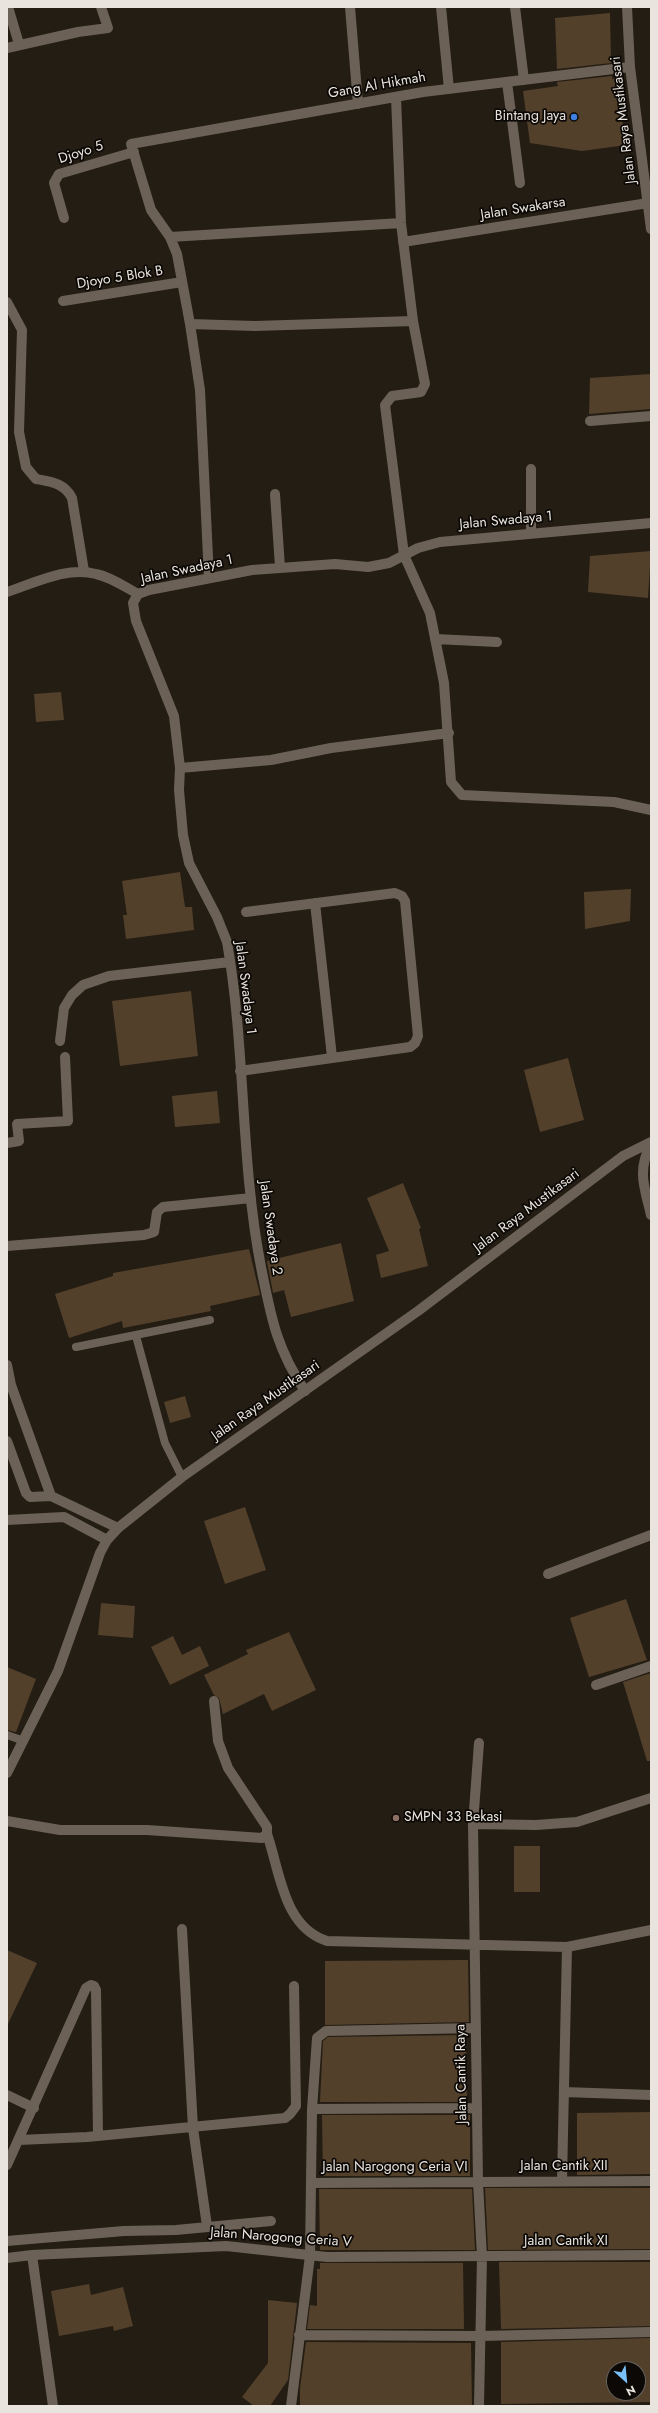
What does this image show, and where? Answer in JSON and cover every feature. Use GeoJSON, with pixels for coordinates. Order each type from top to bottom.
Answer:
{"type":"FeatureCollection","features":[{"type":"Feature","properties":{"kind":"street"},"geometry":{"type":"LineString","coordinates":[[8,7],[19,44]]}},
{"type":"Feature","properties":{"kind":"street"},"geometry":{"type":"LineString","coordinates":[[7,48],[19,44],[108,28],[101,7]]}},
{"type":"Feature","properties":{"kind":"street"},"geometry":{"type":"LineString","coordinates":[[350,7],[358,104]]}},
{"type":"Feature","properties":{"kind":"street"},"geometry":{"type":"LineString","coordinates":[[440,7],[449,89]]}},
{"type":"Feature","properties":{"kind":"street"},"geometry":{"type":"LineString","coordinates":[[515,7],[524,80]]}},
{"type":"Feature","properties":{"kind":"street","name":"Jalan Raya Mustikasari"},"geometry":{"type":"LineString","coordinates":[[628,7],[630,67],[647,161],[648,203],[651,229]]}},
{"type":"Feature","properties":{"kind":"street","name":"Gang Al Hikmah"},"geometry":{"type":"LineString","coordinates":[[132,148],[396,97],[630,67]]}},
{"type":"Feature","properties":{"kind":"street"},"geometry":{"type":"LineString","coordinates":[[507,82],[520,183]]}},
{"type":"Feature","properties":{"kind":"street"},"geometry":{"type":"LineString","coordinates":[[396,97],[401,223],[413,322],[425,384],[424,389],[421,392],[392,396],[385,405],[404,555],[430,613],[444,683],[449,733],[451,782],[462,795],[614,802],[651,810]]}},
{"type":"Feature","properties":{"kind":"street"},"geometry":{"type":"LineString","coordinates":[[132,148],[152,210],[170,237],[177,254],[190,324],[200,390],[209,578]]}},
{"type":"Feature","properties":{"kind":"street","name":"Djoyo 5"},"geometry":{"type":"LineString","coordinates":[[64,218],[54,183],[59,174],[132,148]]}},
{"type":"Feature","properties":{"kind":"street","name":"Jalan Swakarsa"},"geometry":{"type":"LineString","coordinates":[[403,242],[648,203]]}},
{"type":"Feature","properties":{"kind":"street"},"geometry":{"type":"LineString","coordinates":[[170,237],[401,223]]}},
{"type":"Feature","properties":{"kind":"street","name":"Djoyo 5 Blok B"},"geometry":{"type":"LineString","coordinates":[[62,301],[182,282]]}},
{"type":"Feature","properties":{"kind":"street"},"geometry":{"type":"LineString","coordinates":[[7,302],[22,330],[19,432],[26,467],[36,479],[56,482],[67,490],[72,498],[84,571]]}},
{"type":"Feature","properties":{"kind":"street"},"geometry":{"type":"LineString","coordinates":[[190,324],[255,326],[413,322]]}},
{"type":"Feature","properties":{"kind":"street"},"geometry":{"type":"LineString","coordinates":[[590,421],[651,416]]}},
{"type":"Feature","properties":{"kind":"street"},"geometry":{"type":"LineString","coordinates":[[531,469],[531,532]]}},
{"type":"Feature","properties":{"kind":"street"},"geometry":{"type":"LineString","coordinates":[[275,494],[280,567]]}},
{"type":"Feature","properties":{"kind":"street","name":"Jalan Swadaya 1"},"geometry":{"type":"LineString","coordinates":[[240,1066],[227,942],[217,917],[189,862],[183,835],[179,790],[180,768],[174,716],[136,621],[133,603],[138,594],[209,578],[280,567],[335,564],[368,567],[389,563],[404,555],[440,542],[531,532],[651,523]]}},
{"type":"Feature","properties":{"kind":"street"},"geometry":{"type":"LineString","coordinates":[[7,592],[65,573],[84,571],[98,574],[138,594]]}},
{"type":"Feature","properties":{"kind":"street"},"geometry":{"type":"LineString","coordinates":[[435,639],[497,642]]}},
{"type":"Feature","properties":{"kind":"street"},"geometry":{"type":"LineString","coordinates":[[180,768],[271,760],[331,748],[449,733]]}},
{"type":"Feature","properties":{"kind":"street"},"geometry":{"type":"LineString","coordinates":[[240,1066],[332,1057],[410,1047],[416,1043],[418,1036],[405,901],[402,896],[396,893],[246,912]]}},
{"type":"Feature","properties":{"kind":"street"},"geometry":{"type":"LineString","coordinates":[[315,903],[332,1057]]}},
{"type":"Feature","properties":{"kind":"street"},"geometry":{"type":"LineString","coordinates":[[60,1041],[64,1008],[72,995],[82,985],[108,976],[230,962]]}},
{"type":"Feature","properties":{"kind":"street"},"geometry":{"type":"LineString","coordinates":[[7,1143],[18,1141],[17,1124],[68,1121],[65,1057]]}},
{"type":"Feature","properties":{"kind":"street","name":"Jalan Swadaya 2"},"geometry":{"type":"LineString","coordinates":[[240,1066],[251,1198],[256,1239],[271,1322],[286,1360],[305,1391]]}},
{"type":"Feature","properties":{"kind":"street"},"geometry":{"type":"LineString","coordinates":[[651,1143],[643,1159],[642,1172],[651,1214]]}},
{"type":"Feature","properties":{"kind":"street","name":"Jalan Raya Mustikasari"},"geometry":{"type":"LineString","coordinates":[[7,1773],[58,1671],[82,1598],[107,1540],[118,1528],[182,1477],[418,1311],[623,1156],[651,1143]]}},
{"type":"Feature","properties":{"kind":"street"},"geometry":{"type":"LineString","coordinates":[[7,1246],[144,1234],[154,1232],[157,1212],[164,1207],[251,1198]]}},
{"type":"Feature","properties":{"kind":"street"},"geometry":{"type":"LineString","coordinates":[[7,1365],[9,1386],[51,1496]]}},
{"type":"Feature","properties":{"kind":"street"},"geometry":{"type":"LineString","coordinates":[[7,1441],[28,1495],[34,1498],[51,1496],[118,1528]]}},
{"type":"Feature","properties":{"kind":"street"},"geometry":{"type":"LineString","coordinates":[[7,1520],[64,1516],[107,1540]]}},
{"type":"Feature","properties":{"kind":"street"},"geometry":{"type":"LineString","coordinates":[[548,1574],[651,1535]]}},
{"type":"Feature","properties":{"kind":"street"},"geometry":{"type":"LineString","coordinates":[[596,1684],[651,1666]]}},
{"type":"Feature","properties":{"kind":"street"},"geometry":{"type":"LineString","coordinates":[[214,1701],[218,1741],[228,1768],[267,1827],[267,1834],[291,1909],[304,1927],[320,1939],[326,1941],[567,1947],[651,1930]]}},
{"type":"Feature","properties":{"kind":"street","name":"Jalan Cantik Raya"},"geometry":{"type":"LineString","coordinates":[[478,1743],[473,1824],[478,2182],[482,2257],[479,2406]]}},
{"type":"Feature","properties":{"kind":"street"},"geometry":{"type":"LineString","coordinates":[[473,1824],[536,1825],[577,1822],[651,1798]]}},
{"type":"Feature","properties":{"kind":"street"},"geometry":{"type":"LineString","coordinates":[[7,1821],[60,1830],[146,1830],[262,1838],[267,1834]]}},
{"type":"Feature","properties":{"kind":"street"},"geometry":{"type":"LineString","coordinates":[[182,1929],[194,2128],[207,2226]]}},
{"type":"Feature","properties":{"kind":"street"},"geometry":{"type":"LineString","coordinates":[[562,2181],[567,1947]]}},
{"type":"Feature","properties":{"kind":"street"},"geometry":{"type":"LineString","coordinates":[[7,2164],[34,2108],[86,1988],[94,1986],[98,2136]]}},
{"type":"Feature","properties":{"kind":"street"},"geometry":{"type":"LineString","coordinates":[[19,2140],[98,2136],[281,2119],[296,2106],[294,1986]]}},
{"type":"Feature","properties":{"kind":"street"},"geometry":{"type":"LineString","coordinates":[[291,2406],[310,2256],[312,2109],[317,2038],[323,2032],[476,2028]]}},
{"type":"Feature","properties":{"kind":"street"},"geometry":{"type":"LineString","coordinates":[[564,2092],[651,2095]]}},
{"type":"Feature","properties":{"kind":"street"},"geometry":{"type":"LineString","coordinates":[[7,2094],[34,2108]]}},
{"type":"Feature","properties":{"kind":"street"},"geometry":{"type":"LineString","coordinates":[[312,2109],[477,2108]]}},
{"type":"Feature","properties":{"kind":"street","name":"Jalan Cantik XII"},"geometry":{"type":"LineString","coordinates":[[478,2182],[651,2181]]}},
{"type":"Feature","properties":{"kind":"street","name":"Jalan Narogong Ceria VI"},"geometry":{"type":"LineString","coordinates":[[312,2183],[478,2182]]}},
{"type":"Feature","properties":{"kind":"street"},"geometry":{"type":"LineString","coordinates":[[7,2242],[270,2221]]}},
{"type":"Feature","properties":{"kind":"street","name":"Jalan Narogong Ceria V"},"geometry":{"type":"LineString","coordinates":[[7,2258],[32,2255],[226,2246],[310,2256],[482,2257]]}},
{"type":"Feature","properties":{"kind":"street"},"geometry":{"type":"LineString","coordinates":[[32,2255],[53,2406]]}},
{"type":"Feature","properties":{"kind":"street","name":"Jalan Cantik XI"},"geometry":{"type":"LineString","coordinates":[[482,2257],[651,2256]]}},
{"type":"Feature","properties":{"kind":"street"},"geometry":{"type":"LineString","coordinates":[[300,2336],[481,2336],[651,2332]]}},
{"type":"Feature","properties":{"kind":"lane"},"geometry":{"type":"LineString","coordinates":[[76,1347],[210,1320]]}},
{"type":"Feature","properties":{"kind":"lane"},"geometry":{"type":"LineString","coordinates":[[136,1336],[166,1443],[182,1477]]}},
{"type":"Feature","properties":{"kind":"lane"},"geometry":{"type":"LineString","coordinates":[[7,1736],[24,1741]]}},
{"type":"Feature","properties":{"kind":"building"},"geometry":{"type":"Polygon","coordinates":[[[610,13],[611,63],[557,69],[555,18],[610,13]]]}},
{"type":"Feature","properties":{"kind":"building","name":"Bintang Jaya"},"geometry":{"type":"Polygon","coordinates":[[[612,76],[612,79],[616,78],[626,145],[582,151],[530,143],[523,91],[558,86],[557,82],[612,76]]]}},
{"type":"Feature","properties":{"kind":"building"},"geometry":{"type":"Polygon","coordinates":[[[651,374],[651,409],[589,414],[590,378],[651,374]]]}},
{"type":"Feature","properties":{"kind":"building"},"geometry":{"type":"Polygon","coordinates":[[[651,551],[648,598],[588,592],[590,556],[651,551]]]}},
{"type":"Feature","properties":{"kind":"building"},"geometry":{"type":"Polygon","coordinates":[[[61,692],[64,720],[36,722],[34,694],[61,692]]]}},
{"type":"Feature","properties":{"kind":"building"},"geometry":{"type":"Polygon","coordinates":[[[180,872],[185,907],[192,907],[194,930],[126,939],[123,915],[127,915],[122,881],[180,872]]]}},
{"type":"Feature","properties":{"kind":"building"},"geometry":{"type":"Polygon","coordinates":[[[631,889],[630,921],[585,929],[584,892],[631,889]]]}},
{"type":"Feature","properties":{"kind":"building"},"geometry":{"type":"Polygon","coordinates":[[[191,991],[198,1056],[120,1066],[112,1001],[191,991]]]}},
{"type":"Feature","properties":{"kind":"building"},"geometry":{"type":"Polygon","coordinates":[[[568,1058],[584,1120],[540,1132],[524,1070],[568,1058]]]}},
{"type":"Feature","properties":{"kind":"building"},"geometry":{"type":"Polygon","coordinates":[[[217,1091],[220,1123],[175,1127],[172,1096],[217,1091]]]}},
{"type":"Feature","properties":{"kind":"building"},"geometry":{"type":"Polygon","coordinates":[[[403,1183],[421,1228],[419,1229],[428,1266],[381,1278],[376,1255],[389,1251],[367,1198],[403,1183]]]}},
{"type":"Feature","properties":{"kind":"building"},"geometry":{"type":"Polygon","coordinates":[[[341,1243],[354,1301],[291,1317],[284,1290],[273,1293],[267,1261],[341,1243]]]}},
{"type":"Feature","properties":{"kind":"building"},"geometry":{"type":"Polygon","coordinates":[[[249,1249],[260,1295],[210,1306],[211,1311],[123,1328],[122,1321],[69,1338],[55,1294],[113,1276],[113,1273],[249,1249]]]}},
{"type":"Feature","properties":{"kind":"building"},"geometry":{"type":"Polygon","coordinates":[[[185,1396],[191,1417],[170,1423],[164,1402],[185,1396]]]}},
{"type":"Feature","properties":{"kind":"building"},"geometry":{"type":"Polygon","coordinates":[[[245,1507],[266,1570],[225,1584],[204,1521],[245,1507]]]}},
{"type":"Feature","properties":{"kind":"building"},"geometry":{"type":"Polygon","coordinates":[[[626,1599],[647,1660],[589,1677],[570,1618],[626,1599]]]}},
{"type":"Feature","properties":{"kind":"building"},"geometry":{"type":"Polygon","coordinates":[[[101,1603],[135,1606],[133,1638],[98,1635],[101,1603]]]}},
{"type":"Feature","properties":{"kind":"building"},"geometry":{"type":"Polygon","coordinates":[[[289,1632],[316,1690],[272,1711],[264,1694],[223,1714],[219,1698],[214,1695],[204,1675],[248,1654],[246,1650],[289,1632]]]}},
{"type":"Feature","properties":{"kind":"building"},"geometry":{"type":"Polygon","coordinates":[[[173,1636],[182,1655],[200,1646],[209,1666],[170,1685],[151,1647],[173,1636]]]}},
{"type":"Feature","properties":{"kind":"building"},"geometry":{"type":"Polygon","coordinates":[[[7,1667],[36,1679],[16,1732],[7,1730],[7,1667]]]}},
{"type":"Feature","properties":{"kind":"building"},"geometry":{"type":"Polygon","coordinates":[[[651,1673],[651,1761],[647,1761],[623,1682],[651,1673]]]}},
{"type":"Feature","properties":{"kind":"building"},"geometry":{"type":"Polygon","coordinates":[[[514,1846],[540,1846],[540,1892],[514,1892],[514,1846]]]}},
{"type":"Feature","properties":{"kind":"building"},"geometry":{"type":"Polygon","coordinates":[[[7,1950],[37,1963],[7,2026],[7,1950]]]}},
{"type":"Feature","properties":{"kind":"building"},"geometry":{"type":"Polygon","coordinates":[[[468,1960],[469,2022],[325,2025],[325,1961],[468,1960]]]}},
{"type":"Feature","properties":{"kind":"building"},"geometry":{"type":"Polygon","coordinates":[[[466,2035],[467,2102],[320,2102],[323,2041],[328,2037],[466,2035]]]}},
{"type":"Feature","properties":{"kind":"building"},"geometry":{"type":"Polygon","coordinates":[[[651,2112],[651,2174],[577,2175],[577,2113],[651,2112]]]}},
{"type":"Feature","properties":{"kind":"building"},"geometry":{"type":"Polygon","coordinates":[[[322,2115],[470,2115],[470,2176],[323,2176],[322,2115]]]}},
{"type":"Feature","properties":{"kind":"building"},"geometry":{"type":"Polygon","coordinates":[[[485,2188],[651,2188],[651,2249],[488,2250],[485,2188]]]}},
{"type":"Feature","properties":{"kind":"building"},"geometry":{"type":"Polygon","coordinates":[[[319,2189],[472,2189],[475,2250],[320,2250],[319,2189]]]}},
{"type":"Feature","properties":{"kind":"building"},"geometry":{"type":"Polygon","coordinates":[[[499,2262],[651,2262],[651,2326],[501,2329],[499,2262]]]}},
{"type":"Feature","properties":{"kind":"building"},"geometry":{"type":"Polygon","coordinates":[[[320,2263],[463,2263],[464,2329],[307,2329],[310,2305],[317,2306],[317,2269],[320,2269],[320,2263]]]}},
{"type":"Feature","properties":{"kind":"building"},"geometry":{"type":"Polygon","coordinates":[[[89,2284],[91,2295],[123,2287],[133,2326],[114,2331],[113,2326],[59,2336],[51,2291],[89,2284]]]}},
{"type":"Feature","properties":{"kind":"building"},"geometry":{"type":"Polygon","coordinates":[[[268,2300],[297,2303],[288,2380],[270,2406],[254,2406],[242,2397],[268,2363],[268,2300]]]}},
{"type":"Feature","properties":{"kind":"building"},"geometry":{"type":"Polygon","coordinates":[[[651,2338],[651,2402],[501,2404],[501,2342],[651,2338]]]}},
{"type":"Feature","properties":{"kind":"building"},"geometry":{"type":"Polygon","coordinates":[[[306,2342],[471,2343],[472,2406],[300,2406],[300,2388],[306,2342]]]}},
{"type":"Feature","properties":{"kind":"place","name":"Bintang Jaya"},"geometry":{"type":"Point","coordinates":[574,117]}},
{"type":"Feature","properties":{"kind":"place","name":"SMPN 33 Bekasi"},"geometry":{"type":"Point","coordinates":[396,1818]}}]}
